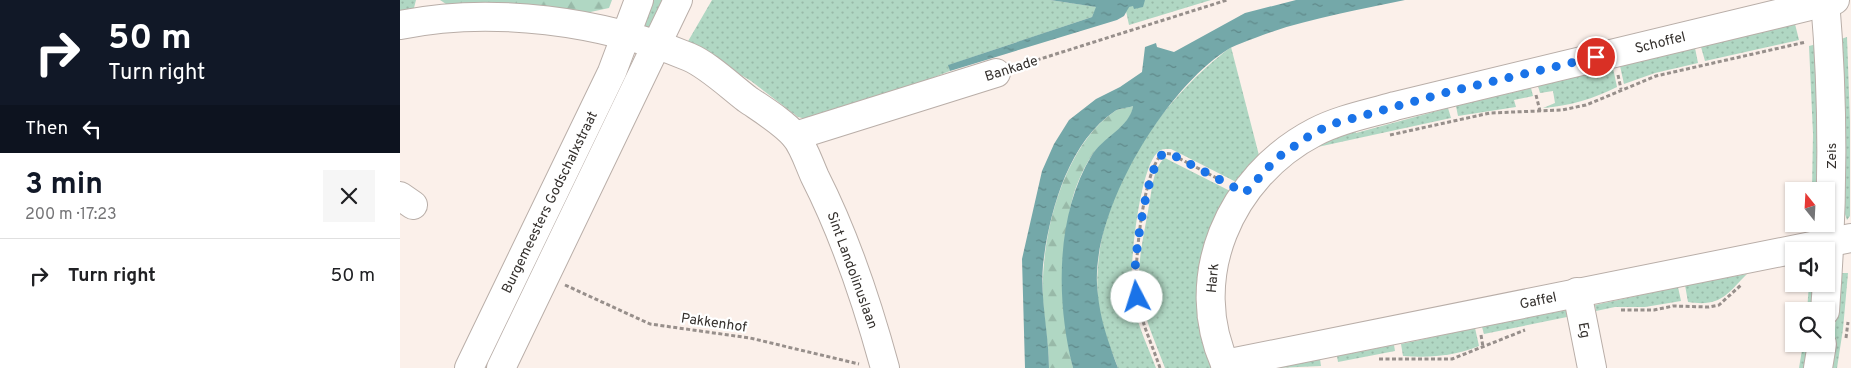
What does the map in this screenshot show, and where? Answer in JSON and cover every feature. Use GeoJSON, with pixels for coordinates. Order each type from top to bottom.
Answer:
{"type":"FeatureCollection","features":[{"type":"Feature","properties":{"kind":"street","name":"Burgemeesters Godschalxstraat"},"geometry":{"type":"LineString","coordinates":[[469,368],[612,72],[639,0]]}},
{"type":"Feature","properties":{"kind":"street","name":"Burgemeesters Godschalxstraat"},"geometry":{"type":"LineString","coordinates":[[501,368],[558,273],[656,46],[678,0]]}},
{"type":"Feature","properties":{"kind":"street","name":"Zeis"},"geometry":{"type":"LineString","coordinates":[[1827,302],[1841,240],[1831,128],[1828,1]]}},
{"type":"Feature","properties":{"kind":"street","name":"Schoffel"},"geometry":{"type":"LineString","coordinates":[[1245,193],[1277,158],[1315,132],[1336,123],[1448,92],[1828,1]]}},
{"type":"Feature","properties":{"kind":"street","name":"Sint Landolinuslaan"},"geometry":{"type":"LineString","coordinates":[[400,25],[436,9],[478,17],[531,20],[611,31],[691,58],[763,110],[795,136],[838,221],[868,308],[876,367]]}},
{"type":"Feature","properties":{"kind":"street","name":"Bankade"},"geometry":{"type":"LineString","coordinates":[[795,136],[996,73]]}},
{"type":"Feature","properties":{"kind":"street","name":"Hark"},"geometry":{"type":"LineString","coordinates":[[1226,366],[1216,342],[1210,286],[1214,259],[1221,235],[1245,193]]}},
{"type":"Feature","properties":{"kind":"street","name":"Gaffel"},"geometry":{"type":"LineString","coordinates":[[1226,366],[1577,292],[1841,240]]}},
{"type":"Feature","properties":{"kind":"street","name":"Eg"},"geometry":{"type":"LineString","coordinates":[[1577,292],[1592,368]]}},
{"type":"Feature","properties":{"kind":"street"},"geometry":{"type":"LineString","coordinates":[[1818,368],[1821,352]]}},
{"type":"Feature","properties":{"kind":"path","name":"Bankade"},"geometry":{"type":"LineString","coordinates":[[996,73],[1227,0]]}},
{"type":"Feature","properties":{"kind":"path"},"geometry":{"type":"LineString","coordinates":[[1389,135],[1490,112],[1562,110],[1586,104],[1656,76],[1828,37]]}},
{"type":"Feature","properties":{"kind":"path"},"geometry":{"type":"LineString","coordinates":[[1160,368],[1143,321],[1134,273],[1149,183],[1158,157],[1163,154],[1171,154],[1245,193]]}},
{"type":"Feature","properties":{"kind":"path","name":"Pakkenhof"},"geometry":{"type":"LineString","coordinates":[[558,273],[650,324],[750,338],[876,367]]}},
{"type":"Feature","properties":{"kind":"green space"},"geometry":{"type":"Polygon","coordinates":[[[400,0],[416,0],[414,8],[400,11],[400,0]]]}},
{"type":"Feature","properties":{"kind":"green space"},"geometry":{"type":"Polygon","coordinates":[[[440,0],[612,0],[609,8],[572,16],[498,6],[446,4],[440,0]]]}},
{"type":"Feature","properties":{"kind":"green space"},"geometry":{"type":"Polygon","coordinates":[[[646,0],[671,0],[657,28],[645,30],[638,16],[646,0]]]}},
{"type":"Feature","properties":{"kind":"green space"},"geometry":{"type":"Polygon","coordinates":[[[712,0],[1050,0],[1097,7],[1092,17],[949,65],[950,71],[880,98],[806,119],[798,117],[751,81],[687,43],[712,0]]]}},
{"type":"Feature","properties":{"kind":"green space"},"geometry":{"type":"Polygon","coordinates":[[[1145,0],[1211,0],[1129,25],[1126,11],[1128,7],[1145,0]]]}},
{"type":"Feature","properties":{"kind":"green space"},"geometry":{"type":"Polygon","coordinates":[[[1795,24],[1799,40],[1705,61],[1701,47],[1795,24]]]}},
{"type":"Feature","properties":{"kind":"green space"},"geometry":{"type":"Polygon","coordinates":[[[1847,37],[1850,122],[1850,216],[1847,220],[1842,205],[1838,40],[1847,37]]]}},
{"type":"Feature","properties":{"kind":"green space"},"geometry":{"type":"Polygon","coordinates":[[[1817,44],[1820,182],[1812,182],[1813,134],[1809,46],[1817,44]]]}},
{"type":"Feature","properties":{"kind":"green space"},"geometry":{"type":"Polygon","coordinates":[[[1231,47],[1261,163],[1240,184],[1171,149],[1165,149],[1157,153],[1145,179],[1140,199],[1131,282],[1136,314],[1156,368],[1118,368],[1101,322],[1097,283],[1101,243],[1112,205],[1128,168],[1149,133],[1174,101],[1201,72],[1231,47]]]}},
{"type":"Feature","properties":{"kind":"green space"},"geometry":{"type":"Polygon","coordinates":[[[1695,48],[1698,63],[1655,73],[1624,84],[1620,66],[1695,48]]]}},
{"type":"Feature","properties":{"kind":"green space"},"geometry":{"type":"Polygon","coordinates":[[[1613,68],[1617,87],[1581,101],[1543,108],[1555,103],[1553,91],[1540,93],[1538,86],[1613,68]]]}},
{"type":"Feature","properties":{"kind":"green space"},"geometry":{"type":"Polygon","coordinates":[[[1531,88],[1533,96],[1514,100],[1516,107],[1458,116],[1456,106],[1531,88]]]}},
{"type":"Feature","properties":{"kind":"green space"},"geometry":{"type":"Polygon","coordinates":[[[1133,106],[1131,113],[1122,126],[1092,155],[1075,189],[1068,223],[1066,258],[1068,332],[1073,368],[1049,368],[1043,300],[1043,276],[1050,223],[1058,196],[1068,171],[1081,147],[1097,127],[1117,110],[1133,106]]]}},
{"type":"Feature","properties":{"kind":"green space"},"geometry":{"type":"Polygon","coordinates":[[[1448,108],[1451,118],[1313,148],[1354,127],[1356,133],[1448,108]]]}},
{"type":"Feature","properties":{"kind":"green space"},"geometry":{"type":"Polygon","coordinates":[[[1165,158],[1234,193],[1217,368],[1165,368],[1141,297],[1139,272],[1143,236],[1154,178],[1158,166],[1165,158]]]}},
{"type":"Feature","properties":{"kind":"green space"},"geometry":{"type":"Polygon","coordinates":[[[1839,273],[1848,273],[1837,368],[1829,368],[1831,352],[1835,352],[1839,273]]]}},
{"type":"Feature","properties":{"kind":"green space"},"geometry":{"type":"Polygon","coordinates":[[[1747,274],[1728,293],[1716,301],[1708,303],[1688,302],[1685,285],[1747,274]]]}},
{"type":"Feature","properties":{"kind":"green space"},"geometry":{"type":"Polygon","coordinates":[[[1678,287],[1681,301],[1645,307],[1615,307],[1596,311],[1595,305],[1678,287]]]}},
{"type":"Feature","properties":{"kind":"green space"},"geometry":{"type":"Polygon","coordinates":[[[1808,292],[1816,292],[1816,302],[1808,302],[1808,292]]]}},
{"type":"Feature","properties":{"kind":"green space"},"geometry":{"type":"Polygon","coordinates":[[[1566,310],[1567,317],[1484,334],[1482,327],[1566,310]]]}},
{"type":"Feature","properties":{"kind":"green space"},"geometry":{"type":"Polygon","coordinates":[[[1475,328],[1479,346],[1442,356],[1403,356],[1401,344],[1475,328]]]}},
{"type":"Feature","properties":{"kind":"green space"},"geometry":{"type":"Polygon","coordinates":[[[1394,345],[1395,351],[1338,362],[1337,356],[1394,345]]]}},
{"type":"Feature","properties":{"kind":"green space"},"geometry":{"type":"Polygon","coordinates":[[[1802,352],[1810,352],[1807,368],[1799,368],[1802,352]]]}},
{"type":"Feature","properties":{"kind":"green space"},"geometry":{"type":"Polygon","coordinates":[[[1320,359],[1321,366],[1276,368],[1320,359]]]}},
{"type":"Feature","properties":{"kind":"water"},"geometry":{"type":"Polygon","coordinates":[[[1050,0],[1145,0],[1143,7],[1134,9],[1133,6],[1129,7],[1124,16],[1117,20],[950,71],[948,65],[1092,17],[1096,7],[1050,0]]]}},
{"type":"Feature","properties":{"kind":"water"},"geometry":{"type":"Polygon","coordinates":[[[1296,0],[1405,0],[1310,21],[1273,31],[1239,44],[1230,48],[1206,66],[1182,91],[1159,120],[1138,152],[1120,186],[1107,221],[1099,254],[1097,284],[1100,307],[1107,337],[1118,368],[1073,368],[1067,342],[1062,287],[1065,231],[1071,204],[1080,179],[1092,155],[1127,120],[1133,106],[1117,110],[1099,124],[1073,160],[1064,180],[1050,223],[1042,278],[1049,368],[1025,368],[1022,259],[1042,171],[1054,144],[1069,120],[1096,99],[1120,87],[1142,72],[1145,47],[1156,43],[1157,47],[1174,52],[1245,13],[1296,0]]]}},
{"type":"Feature","properties":{"kind":"route"},"geometry":{"type":"LineString","coordinates":[[1137,297],[1134,273],[1142,215],[1149,183],[1158,157],[1163,154],[1171,154],[1245,193],[1260,174],[1295,144],[1315,132],[1336,123],[1448,92],[1596,57]]}}]}
